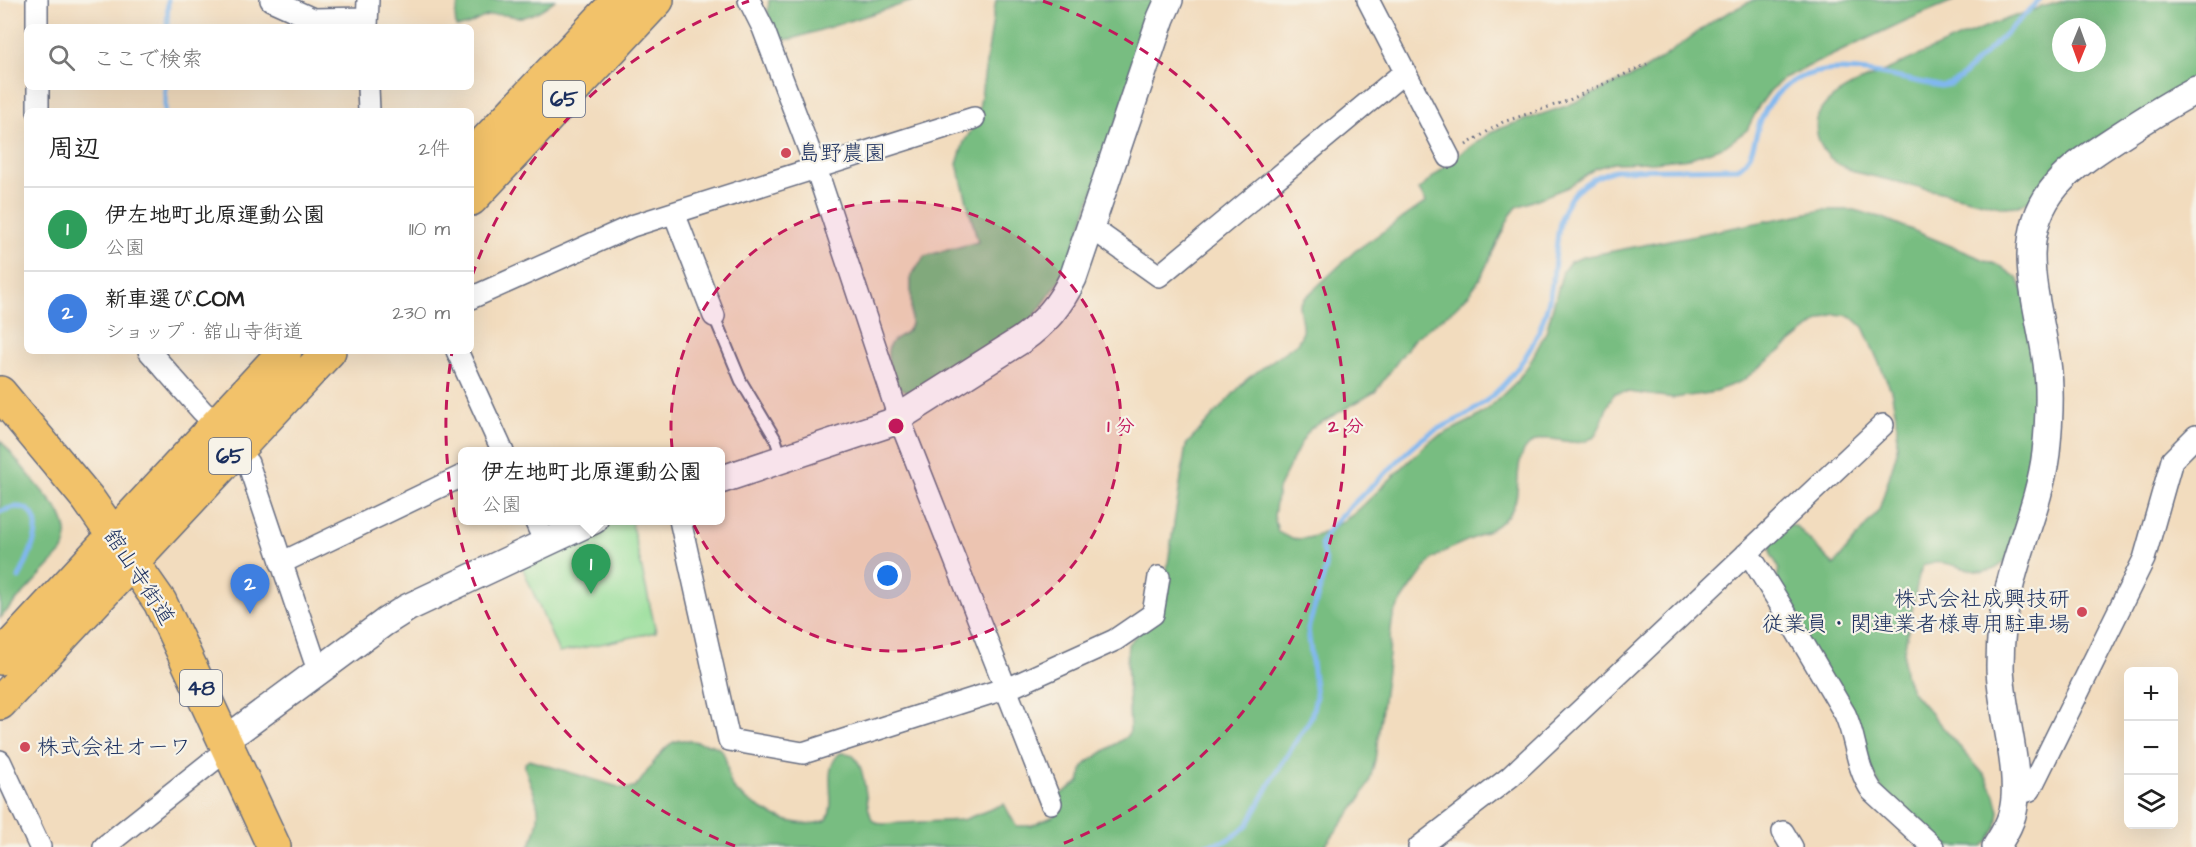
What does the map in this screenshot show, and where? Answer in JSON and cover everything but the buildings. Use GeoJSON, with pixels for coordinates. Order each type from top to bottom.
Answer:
{"type":"FeatureCollection","features":[{"type":"Feature","properties":{"kind":"main road","name":"65"},"geometry":{"type":"LineString","coordinates":[[474,154],[619,0]]}},
{"type":"Feature","properties":{"kind":"main road","name":"65"},"geometry":{"type":"LineString","coordinates":[[474,196],[657,0]]}},
{"type":"Feature","properties":{"kind":"main road","name":"65"},"geometry":{"type":"LineString","coordinates":[[0,703],[123,549],[217,424],[282,354]]}},
{"type":"Feature","properties":{"kind":"main road","name":"65"},"geometry":{"type":"LineString","coordinates":[[0,658],[235,451],[325,354]]}},
{"type":"Feature","properties":{"kind":"main road","name":"舘山寺街道"},"geometry":{"type":"LineString","coordinates":[[0,393],[88,499],[160,602],[274,847]]}},
{"type":"Feature","properties":{"kind":"street"},"geometry":{"type":"LineString","coordinates":[[37,0],[37,24]]}},
{"type":"Feature","properties":{"kind":"street"},"geometry":{"type":"LineString","coordinates":[[271,0],[313,19],[367,15]]}},
{"type":"Feature","properties":{"kind":"street"},"geometry":{"type":"LineString","coordinates":[[748,0],[763,28],[816,168],[899,418],[1051,802]]}},
{"type":"Feature","properties":{"kind":"street"},"geometry":{"type":"LineString","coordinates":[[725,478],[890,423],[1038,328],[1052,314],[1073,278],[1169,0]]}},
{"type":"Feature","properties":{"kind":"street"},"geometry":{"type":"LineString","coordinates":[[1368,0],[1449,157]]}},
{"type":"Feature","properties":{"kind":"street"},"geometry":{"type":"LineString","coordinates":[[1089,231],[1103,236],[1159,276],[1406,74]]}},
{"type":"Feature","properties":{"kind":"street"},"geometry":{"type":"LineString","coordinates":[[38,90],[38,108]]}},
{"type":"Feature","properties":{"kind":"street"},"geometry":{"type":"LineString","coordinates":[[368,90],[369,108]]}},
{"type":"Feature","properties":{"kind":"street"},"geometry":{"type":"LineString","coordinates":[[1996,847],[2013,814],[2015,795],[2000,669],[2002,625],[2011,583],[2041,484],[2048,425],[2047,365],[2031,255],[2038,216],[2058,182],[2072,168],[2162,108],[2196,90]]}},
{"type":"Feature","properties":{"kind":"street"},"geometry":{"type":"LineString","coordinates":[[474,297],[632,226],[974,118]]}},
{"type":"Feature","properties":{"kind":"street"},"geometry":{"type":"LineString","coordinates":[[674,213],[714,316]]}},
{"type":"Feature","properties":{"kind":"street"},"geometry":{"type":"LineString","coordinates":[[152,354],[202,411],[217,424]]}},
{"type":"Feature","properties":{"kind":"street"},"geometry":{"type":"LineString","coordinates":[[458,354],[501,447]]}},
{"type":"Feature","properties":{"kind":"street"},"geometry":{"type":"LineString","coordinates":[[1419,847],[1505,781],[1883,425]]}},
{"type":"Feature","properties":{"kind":"street"},"geometry":{"type":"LineString","coordinates":[[2015,795],[2030,790],[2144,560],[2172,460],[2196,436]]}},
{"type":"Feature","properties":{"kind":"street"},"geometry":{"type":"LineString","coordinates":[[235,451],[248,463],[314,659],[321,669]]}},
{"type":"Feature","properties":{"kind":"street"},"geometry":{"type":"LineString","coordinates":[[282,563],[458,478]]}},
{"type":"Feature","properties":{"kind":"street"},"geometry":{"type":"LineString","coordinates":[[104,847],[215,759],[239,730],[385,622],[540,532],[572,525]]}},
{"type":"Feature","properties":{"kind":"street"},"geometry":{"type":"LineString","coordinates":[[681,525],[729,740],[803,753],[1006,688],[1115,640],[1153,614],[1159,577]]}},
{"type":"Feature","properties":{"kind":"street"},"geometry":{"type":"LineString","coordinates":[[1746,554],[1754,562],[1785,612],[1845,714],[1864,780],[1882,801],[1933,847]]}},
{"type":"Feature","properties":{"kind":"street"},"geometry":{"type":"LineString","coordinates":[[0,761],[40,847]]}},
{"type":"Feature","properties":{"kind":"lane"},"geometry":{"type":"LineString","coordinates":[[714,316],[737,372],[775,438],[782,460]]}},
{"type":"Feature","properties":{"kind":"path"},"geometry":{"type":"LineString","coordinates":[[1449,157],[1503,122],[1567,101],[1647,64]]}},
{"type":"Feature","properties":{"kind":"green space"},"geometry":{"type":"Polygon","coordinates":[[[460,0],[555,0],[531,15],[521,17],[491,15],[470,24],[456,24],[455,15],[460,0]]]}},
{"type":"Feature","properties":{"kind":"green space"},"geometry":{"type":"Polygon","coordinates":[[[769,0],[916,0],[792,39],[780,40],[769,22],[769,0]]]}},
{"type":"Feature","properties":{"kind":"green space"},"geometry":{"type":"Polygon","coordinates":[[[996,0],[1159,0],[1064,275],[1031,321],[912,393],[896,384],[888,357],[891,343],[910,328],[911,276],[925,256],[978,242],[957,164],[979,109],[996,0]]]}},
{"type":"Feature","properties":{"kind":"green space"},"geometry":{"type":"Polygon","coordinates":[[[1753,0],[1955,0],[1784,78],[1759,106],[1747,130],[1725,146],[1690,158],[1613,163],[1596,168],[1568,187],[1517,207],[1510,216],[1481,277],[1469,294],[1454,309],[1414,339],[1375,392],[1311,428],[1278,489],[1274,516],[1278,532],[1289,538],[1299,539],[1316,536],[1332,528],[1354,514],[1431,440],[1472,420],[1488,409],[1516,382],[1528,366],[1546,332],[1563,271],[1570,262],[1583,257],[1823,210],[1854,210],[1883,218],[2002,267],[2018,279],[2027,298],[2037,366],[2036,453],[2007,559],[1997,568],[1987,571],[1977,571],[1946,563],[1923,565],[1904,651],[1906,678],[1913,693],[1986,777],[1995,795],[1999,811],[1997,827],[1988,842],[1981,847],[1941,846],[1886,797],[1776,584],[1779,568],[1771,554],[1770,541],[1790,524],[1797,527],[1834,565],[1879,510],[1897,452],[1897,420],[1891,390],[1863,327],[1851,316],[1835,314],[1819,321],[1742,381],[1710,393],[1674,398],[1628,392],[1615,393],[1608,404],[1600,428],[1593,437],[1578,442],[1544,439],[1528,446],[1520,460],[1515,504],[1511,511],[1495,527],[1433,559],[1394,614],[1375,760],[1369,783],[1359,801],[1324,847],[529,847],[537,824],[538,807],[525,768],[525,763],[529,760],[625,789],[633,788],[665,749],[680,740],[718,747],[724,755],[730,782],[736,791],[770,814],[788,821],[808,824],[827,820],[831,803],[831,768],[840,753],[850,754],[856,759],[863,774],[870,814],[873,821],[882,824],[963,820],[1004,804],[1016,826],[1032,826],[1054,816],[1058,796],[1079,782],[1083,767],[1126,737],[1130,731],[1128,644],[1161,609],[1186,445],[1247,379],[1297,343],[1302,334],[1299,305],[1355,251],[1426,202],[1419,190],[1455,157],[1495,130],[1569,105],[1637,74],[1716,19],[1753,0]]]}},
{"type":"Feature","properties":{"kind":"green space"},"geometry":{"type":"Polygon","coordinates":[[[2067,0],[2196,0],[2196,79],[2029,201],[2018,206],[2004,207],[1855,172],[1835,162],[1824,151],[1817,136],[1817,120],[1824,106],[1837,94],[1953,40],[1998,22],[2067,0]]]}},
{"type":"Feature","properties":{"kind":"green space"},"geometry":{"type":"Polygon","coordinates":[[[0,440],[58,510],[65,526],[66,542],[62,552],[0,618],[0,440]]]}},
{"type":"Feature","properties":{"kind":"green space"},"geometry":{"type":"Polygon","coordinates":[[[632,525],[656,632],[559,653],[521,564],[603,527],[632,525]]]}},
{"type":"Feature","properties":{"kind":"waterway"},"geometry":{"type":"LineString","coordinates":[[167,24],[168,0]]}},
{"type":"Feature","properties":{"kind":"waterway"},"geometry":{"type":"LineString","coordinates":[[1198,847],[1225,841],[1248,824],[1277,771],[1311,718],[1316,696],[1308,629],[1326,568],[1321,543],[1328,531],[1357,499],[1411,448],[1431,433],[1466,415],[1485,401],[1518,367],[1535,339],[1548,305],[1563,211],[1580,187],[1615,170],[1738,168],[1747,159],[1761,120],[1775,96],[1794,80],[1816,72],[1840,70],[1865,72],[1941,86],[1951,84],[1960,78],[2040,0]]}},
{"type":"Feature","properties":{"kind":"waterway"},"geometry":{"type":"LineString","coordinates":[[165,90],[165,108]]}},
{"type":"Feature","properties":{"kind":"waterway"},"geometry":{"type":"LineString","coordinates":[[0,512],[21,507],[34,516],[36,524],[34,543],[19,578]]}},
{"type":"Feature","properties":{"kind":"place","name":"島野農園"},"geometry":{"type":"Point","coordinates":[786,153]}},
{"type":"Feature","properties":{"kind":"place","name":"伊左地町北原運動公園"},"geometry":{"type":"Point","coordinates":[591,594]}},
{"type":"Feature","properties":{"kind":"place","name":"株式会社成興技研 従業員・関連業者様専用駐車場"},"geometry":{"type":"Point","coordinates":[2082,612]}},
{"type":"Feature","properties":{"kind":"place","name":"新車選び.COM"},"geometry":{"type":"Point","coordinates":[250,614]}},
{"type":"Feature","properties":{"kind":"place","name":"株式会社オーワ"},"geometry":{"type":"Point","coordinates":[25,747]}}]}
